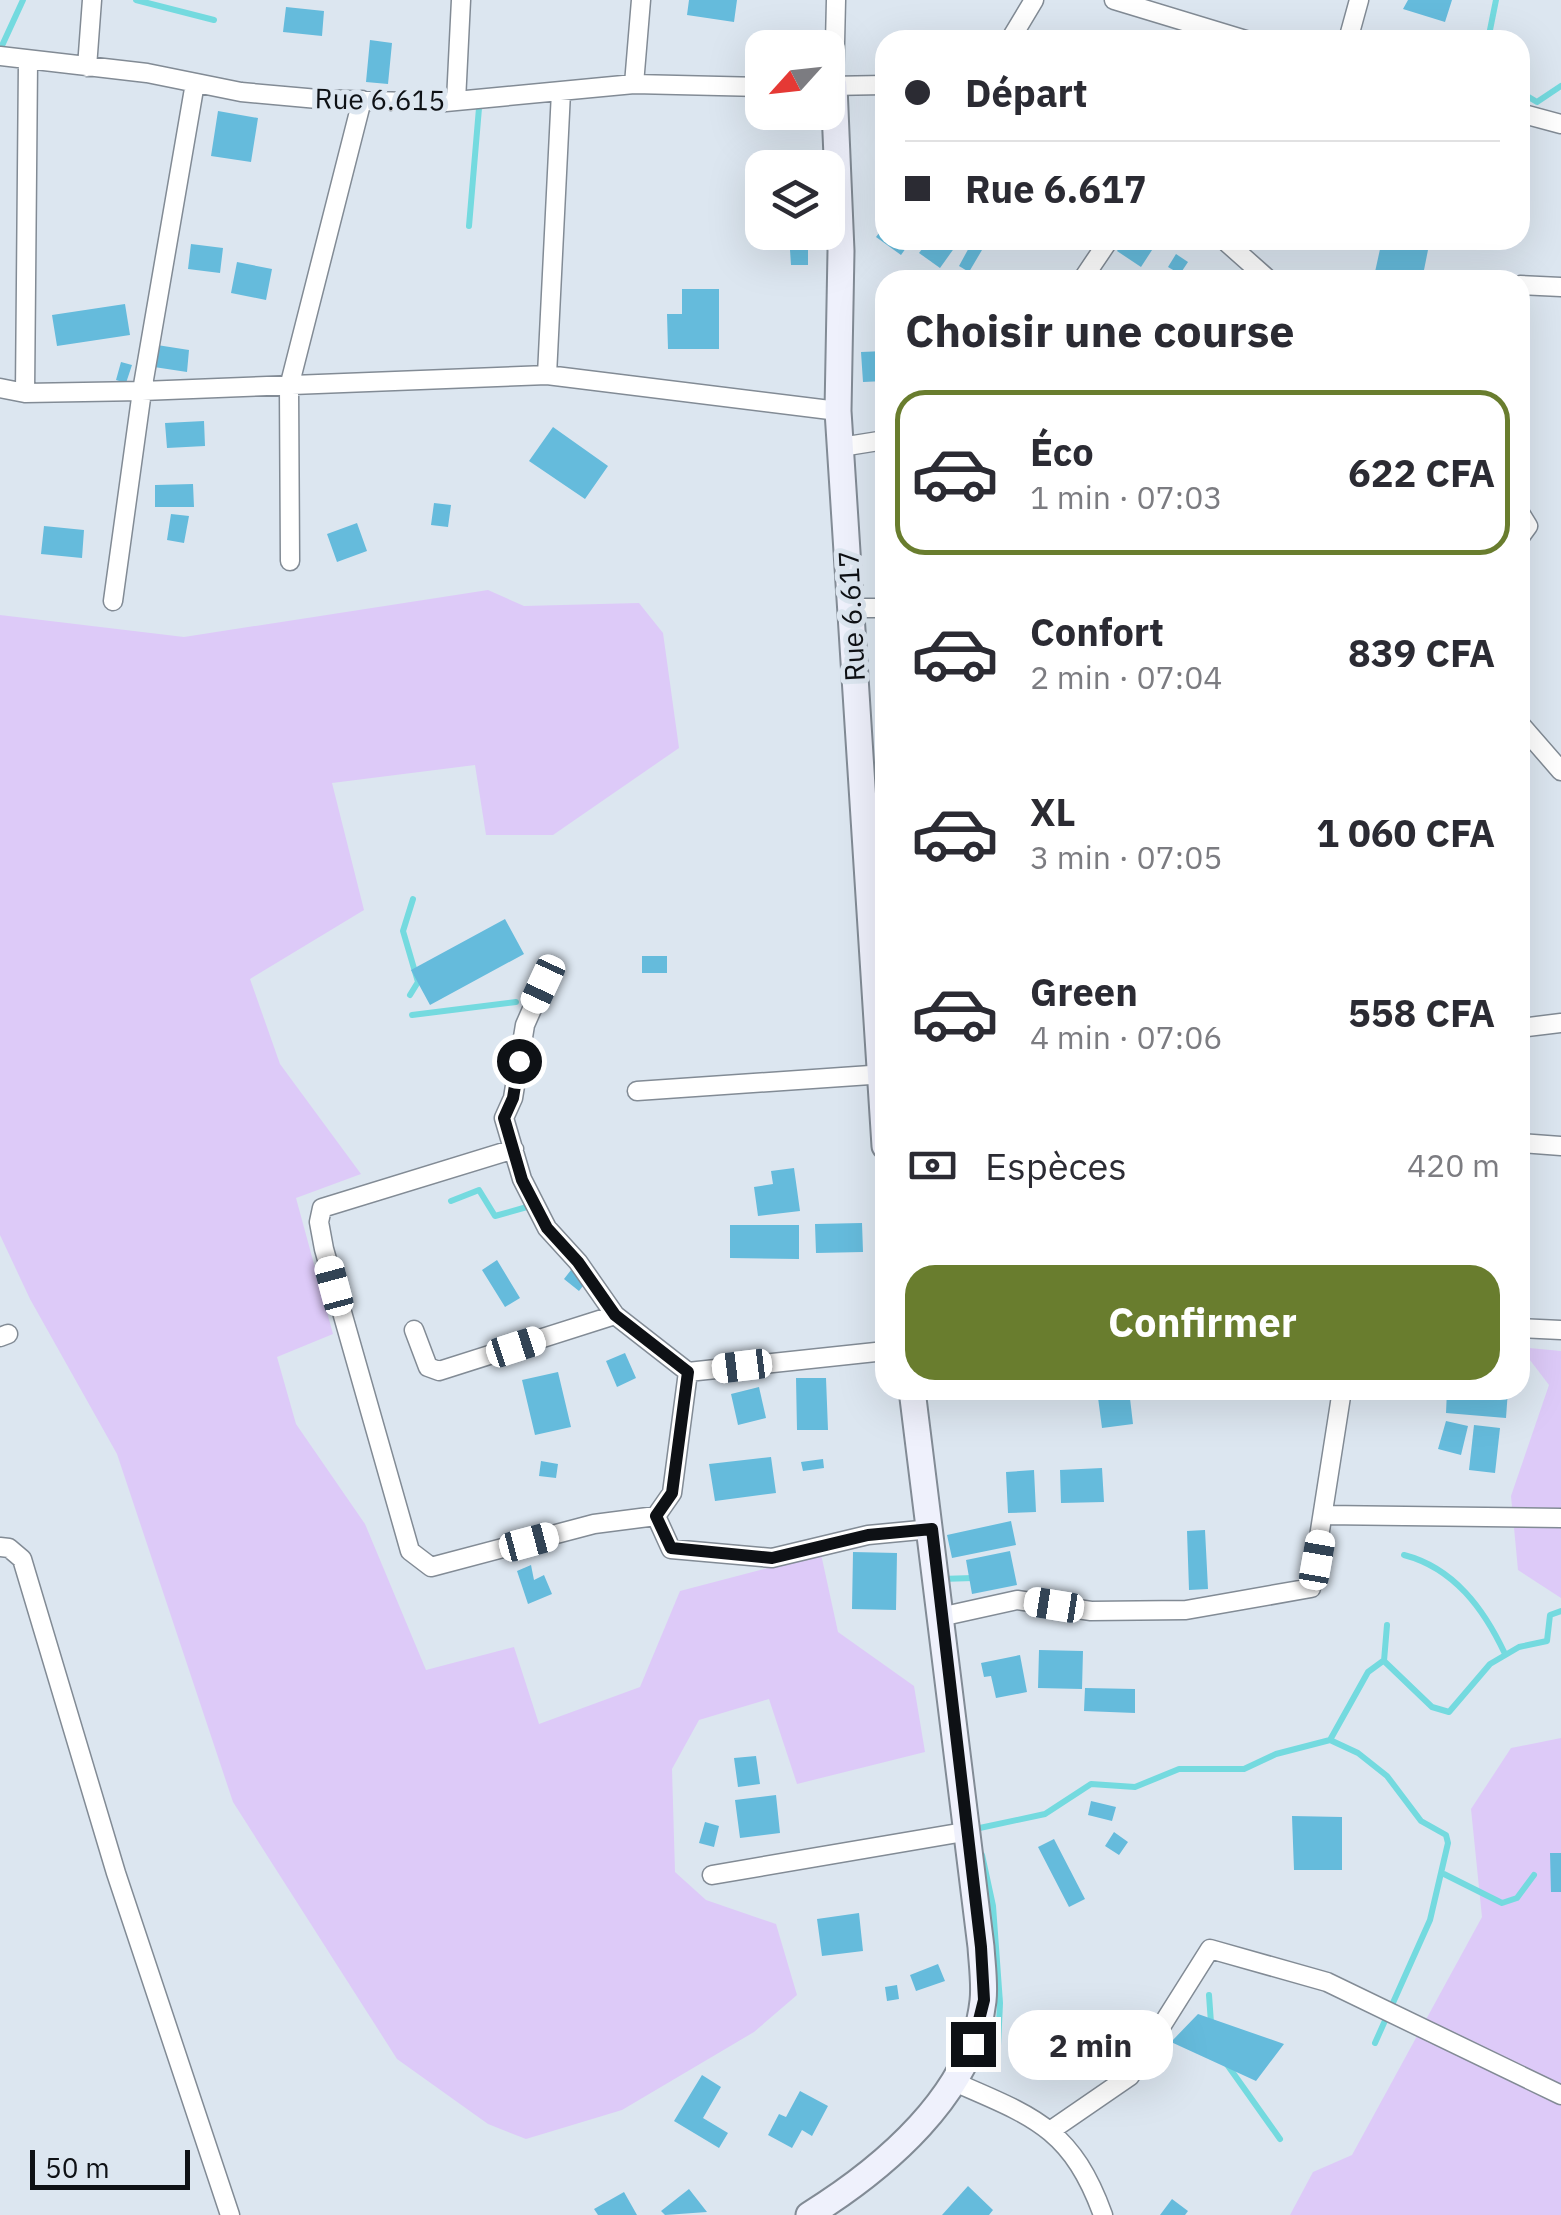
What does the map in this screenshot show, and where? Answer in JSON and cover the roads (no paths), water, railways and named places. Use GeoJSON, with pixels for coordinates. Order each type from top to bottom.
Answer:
{"type":"FeatureCollection","features":[{"type":"Feature","properties":{"kind":"street"},"geometry":{"type":"LineString","coordinates":[[87,67],[92,0]]}},
{"type":"Feature","properties":{"kind":"street"},"geometry":{"type":"LineString","coordinates":[[456,101],[461,0]]}},
{"type":"Feature","properties":{"kind":"street"},"geometry":{"type":"LineString","coordinates":[[634,84],[642,0]]}},
{"type":"Feature","properties":{"kind":"street"},"geometry":{"type":"LineString","coordinates":[[834,30],[836,0]]}},
{"type":"Feature","properties":{"kind":"street"},"geometry":{"type":"LineString","coordinates":[[1016,30],[1034,0]]}},
{"type":"Feature","properties":{"kind":"street"},"geometry":{"type":"LineString","coordinates":[[1114,0],[1213,30]]}},
{"type":"Feature","properties":{"kind":"street"},"geometry":{"type":"LineString","coordinates":[[1351,30],[1359,0]]}},
{"type":"Feature","properties":{"kind":"street","name":"Rue 6.615"},"geometry":{"type":"LineString","coordinates":[[0,56],[195,82],[241,92],[362,100],[456,101],[634,84],[745,86]]}},
{"type":"Feature","properties":{"kind":"street"},"geometry":{"type":"LineString","coordinates":[[25,393],[28,62]]}},
{"type":"Feature","properties":{"kind":"street"},"geometry":{"type":"LineString","coordinates":[[112,601],[142,391],[195,82]]}},
{"type":"Feature","properties":{"kind":"street"},"geometry":{"type":"LineString","coordinates":[[845,86],[875,85]]}},
{"type":"Feature","properties":{"kind":"street"},"geometry":{"type":"LineString","coordinates":[[547,375],[561,92]]}},
{"type":"Feature","properties":{"kind":"street"},"geometry":{"type":"LineString","coordinates":[[290,561],[289,387],[362,100]]}},
{"type":"Feature","properties":{"kind":"street"},"geometry":{"type":"LineString","coordinates":[[1530,115],[1561,124]]}},
{"type":"Feature","properties":{"kind":"street","name":"Rue 6.617"},"geometry":{"type":"LineString","coordinates":[[834,130],[842,251],[838,411],[875,972]]}},
{"type":"Feature","properties":{"kind":"street"},"geometry":{"type":"LineString","coordinates":[[1235,250],[1256,270]]}},
{"type":"Feature","properties":{"kind":"street"},"geometry":{"type":"LineString","coordinates":[[1530,285],[1561,287]]}},
{"type":"Feature","properties":{"kind":"street"},"geometry":{"type":"LineString","coordinates":[[0,388],[25,393],[142,391],[547,375],[838,411]]}},
{"type":"Feature","properties":{"kind":"street"},"geometry":{"type":"LineString","coordinates":[[840,447],[875,442]]}},
{"type":"Feature","properties":{"kind":"street"},"geometry":{"type":"LineString","coordinates":[[850,608],[875,608]]}},
{"type":"Feature","properties":{"kind":"street"},"geometry":{"type":"LineString","coordinates":[[1530,735],[1561,771]]}},
{"type":"Feature","properties":{"kind":"street"},"geometry":{"type":"LineString","coordinates":[[543,984],[525,1025],[513,1098],[504,1118],[522,1180],[547,1228],[578,1262],[615,1315],[688,1372],[875,1353]]}},
{"type":"Feature","properties":{"kind":"street"},"geometry":{"type":"LineString","coordinates":[[1530,1027],[1561,1023]]}},
{"type":"Feature","properties":{"kind":"street"},"geometry":{"type":"LineString","coordinates":[[638,1091],[875,1074]]}},
{"type":"Feature","properties":{"kind":"street"},"geometry":{"type":"LineString","coordinates":[[1530,1144],[1561,1146]]}},
{"type":"Feature","properties":{"kind":"street"},"geometry":{"type":"LineString","coordinates":[[514,1150],[322,1208],[319,1222],[324,1248],[410,1551],[431,1567],[594,1524],[656,1516],[672,1493],[688,1372]]}},
{"type":"Feature","properties":{"kind":"street"},"geometry":{"type":"LineString","coordinates":[[414,1330],[428,1367],[438,1371],[615,1315]]}},
{"type":"Feature","properties":{"kind":"street"},"geometry":{"type":"LineString","coordinates":[[1530,1328],[1561,1330]]}},
{"type":"Feature","properties":{"kind":"street"},"geometry":{"type":"LineString","coordinates":[[809,2215],[857,2185],[907,2138],[952,2080],[973,2044],[984,2000],[932,1529],[913,1400]]}},
{"type":"Feature","properties":{"kind":"street"},"geometry":{"type":"LineString","coordinates":[[940,1617],[1018,1600],[1091,1610],[1186,1610],[1312,1588],[1341,1400]]}},
{"type":"Feature","properties":{"kind":"street"},"geometry":{"type":"LineString","coordinates":[[1325,1515],[1561,1518]]}},
{"type":"Feature","properties":{"kind":"street"},"geometry":{"type":"LineString","coordinates":[[656,1516],[671,1548],[772,1558],[868,1535],[932,1529]]}},
{"type":"Feature","properties":{"kind":"street"},"geometry":{"type":"LineString","coordinates":[[0,1548],[8,1548],[22,1559],[116,1873],[229,2215]]}},
{"type":"Feature","properties":{"kind":"street"},"geometry":{"type":"LineString","coordinates":[[712,1875],[964,1832]]}},
{"type":"Feature","properties":{"kind":"street"},"geometry":{"type":"LineString","coordinates":[[1050,2131],[1130,2076],[1210,1949],[1327,1982],[1561,2094]]}},
{"type":"Feature","properties":{"kind":"street"},"geometry":{"type":"LineString","coordinates":[[952,2080],[1030,2115],[1067,2144],[1090,2180],[1103,2215]]}},
{"type":"Feature","properties":{"kind":"waterway"},"geometry":{"type":"LineString","coordinates":[[0,50],[23,0]]}},
{"type":"Feature","properties":{"kind":"waterway"},"geometry":{"type":"LineString","coordinates":[[136,0],[214,20]]}},
{"type":"Feature","properties":{"kind":"waterway"},"geometry":{"type":"LineString","coordinates":[[1490,30],[1496,0]]}},
{"type":"Feature","properties":{"kind":"waterway"},"geometry":{"type":"LineString","coordinates":[[1530,98],[1537,102],[1561,86]]}},
{"type":"Feature","properties":{"kind":"waterway"},"geometry":{"type":"LineString","coordinates":[[469,226],[479,108]]}},
{"type":"Feature","properties":{"kind":"waterway"},"geometry":{"type":"LineString","coordinates":[[410,995],[418,982],[403,931],[413,899]]}},
{"type":"Feature","properties":{"kind":"waterway"},"geometry":{"type":"LineString","coordinates":[[412,1015],[516,1002]]}},
{"type":"Feature","properties":{"kind":"waterway"},"geometry":{"type":"LineString","coordinates":[[451,1201],[479,1190],[495,1216],[534,1205]]}},
{"type":"Feature","properties":{"kind":"waterway"},"geometry":{"type":"LineString","coordinates":[[1404,1555],[1452,1580],[1477,1606],[1505,1654]]}},
{"type":"Feature","properties":{"kind":"waterway"},"geometry":{"type":"LineString","coordinates":[[941,1579],[973,1578]]}},
{"type":"Feature","properties":{"kind":"waterway"},"geometry":{"type":"LineString","coordinates":[[1384,1661],[1432,1707],[1449,1712],[1490,1664],[1519,1647],[1547,1641],[1550,1615],[1561,1611]]}},
{"type":"Feature","properties":{"kind":"waterway"},"geometry":{"type":"LineString","coordinates":[[1384,1661],[1387,1625]]}},
{"type":"Feature","properties":{"kind":"waterway"},"geometry":{"type":"LineString","coordinates":[[1330,1740],[1368,1672],[1383,1661]]}},
{"type":"Feature","properties":{"kind":"waterway"},"geometry":{"type":"LineString","coordinates":[[976,1833],[975,1829],[1045,1814],[1091,1784],[1135,1787],[1179,1769],[1244,1769],[1276,1754],[1330,1740],[1358,1753],[1387,1776],[1421,1821],[1446,1835],[1448,1843],[1430,1920],[1375,2043]]}},
{"type":"Feature","properties":{"kind":"waterway"},"geometry":{"type":"LineString","coordinates":[[982,1855],[993,1906],[1000,2003],[997,2067]]}},
{"type":"Feature","properties":{"kind":"waterway"},"geometry":{"type":"LineString","coordinates":[[1444,1874],[1502,1903],[1517,1898],[1534,1875]]}},
{"type":"Feature","properties":{"kind":"waterway"},"geometry":{"type":"LineString","coordinates":[[1209,1995],[1211,2023]]}},
{"type":"Feature","properties":{"kind":"waterway"},"geometry":{"type":"LineString","coordinates":[[1226,2063],[1280,2139]]}}]}
